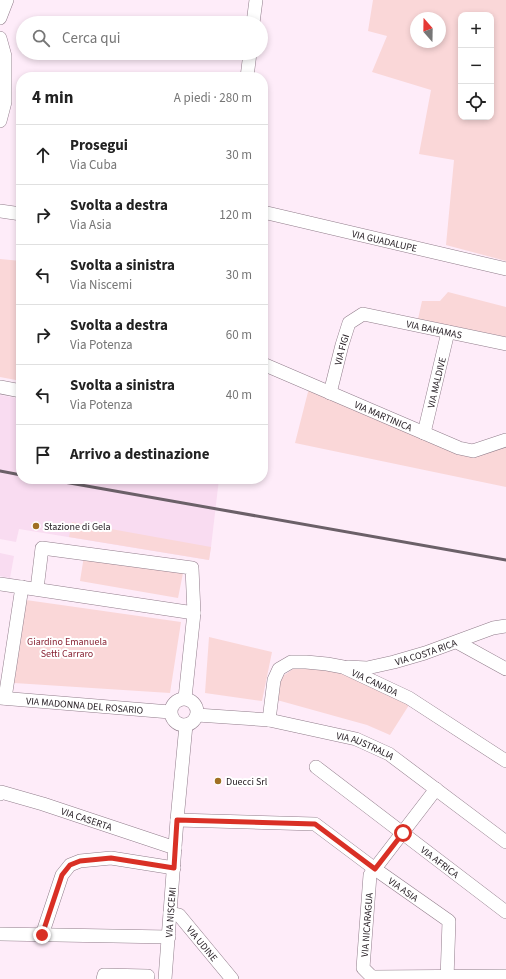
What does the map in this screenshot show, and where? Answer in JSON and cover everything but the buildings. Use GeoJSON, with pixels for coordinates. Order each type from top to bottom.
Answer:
{"type":"FeatureCollection","features":[{"type":"Feature","properties":{"kind":"street"},"geometry":{"type":"LineString","coordinates":[[0,18],[7,0]]}},
{"type":"Feature","properties":{"kind":"street"},"geometry":{"type":"LineString","coordinates":[[254,16],[256,0]]}},
{"type":"Feature","properties":{"kind":"street"},"geometry":{"type":"LineString","coordinates":[[0,38],[5,56],[5,102],[0,121]]}},
{"type":"Feature","properties":{"kind":"street"},"geometry":{"type":"LineString","coordinates":[[248,72],[249,60]]}},
{"type":"Feature","properties":{"kind":"street"},"geometry":{"type":"LineString","coordinates":[[0,211],[16,213]]}},
{"type":"Feature","properties":{"kind":"street","name":"VIA GUADALUPE"},"geometry":{"type":"LineString","coordinates":[[268,213],[506,269]]}},
{"type":"Feature","properties":{"kind":"street","name":"VIA BAHAMAS"},"geometry":{"type":"LineString","coordinates":[[363,314],[506,344]]}},
{"type":"Feature","properties":{"kind":"street","name":"VIA FIGI"},"geometry":{"type":"LineString","coordinates":[[330,393],[349,323],[363,314]]}},
{"type":"Feature","properties":{"kind":"street","name":"VIA MALDIVE"},"geometry":{"type":"LineString","coordinates":[[424,433],[448,332]]}},
{"type":"Feature","properties":{"kind":"street","name":"VIA MARTINICA"},"geometry":{"type":"LineString","coordinates":[[268,366],[459,448],[474,451],[506,440]]}},
{"type":"Feature","properties":{"kind":"street"},"geometry":{"type":"LineString","coordinates":[[0,387],[16,390]]}},
{"type":"Feature","properties":{"kind":"street"},"geometry":{"type":"LineString","coordinates":[[37,589],[42,548],[192,568],[194,613],[185,698]]}},
{"type":"Feature","properties":{"kind":"street"},"geometry":{"type":"LineString","coordinates":[[0,584],[194,613]]}},
{"type":"Feature","properties":{"kind":"street"},"geometry":{"type":"LineString","coordinates":[[2,698],[22,587]]}},
{"type":"Feature","properties":{"kind":"street","name":"VIA COSTA RICA"},"geometry":{"type":"LineString","coordinates":[[343,667],[367,668],[394,662],[425,653],[493,628],[506,626]]}},
{"type":"Feature","properties":{"kind":"street"},"geometry":{"type":"LineString","coordinates":[[457,642],[506,669]]}},
{"type":"Feature","properties":{"kind":"street","name":"VIA CANADA"},"geometry":{"type":"LineString","coordinates":[[269,720],[274,680],[279,669],[291,662],[327,664],[343,667],[409,698],[506,761]]}},
{"type":"Feature","properties":{"kind":"street","name":"VIA MADONNA DEL ROSARIO"},"geometry":{"type":"LineString","coordinates":[[2,698],[170,712]]}},
{"type":"Feature","properties":{"kind":"street"},"geometry":{"type":"LineString","coordinates":[[185,698],[195,704],[197,714],[191,723],[180,725],[175,722],[170,712],[174,702],[185,698]]}},
{"type":"Feature","properties":{"kind":"street","name":"VIA AUSTRALIA"},"geometry":{"type":"LineString","coordinates":[[197,714],[269,720],[356,739],[388,754],[506,842]]}},
{"type":"Feature","properties":{"kind":"street","name":"VIA NISCEMI"},"geometry":{"type":"LineString","coordinates":[[165,979],[186,725]]}},
{"type":"Feature","properties":{"kind":"street","name":"VIA AFRICA"},"geometry":{"type":"LineString","coordinates":[[316,767],[506,912]]}},
{"type":"Feature","properties":{"kind":"street"},"geometry":{"type":"LineString","coordinates":[[375,869],[436,789]]}},
{"type":"Feature","properties":{"kind":"street","name":"VIA CASERTA"},"geometry":{"type":"LineString","coordinates":[[0,794],[1,792],[43,804],[175,848]]}},
{"type":"Feature","properties":{"kind":"street","name":"VIA ASIA"},"geometry":{"type":"LineString","coordinates":[[177,820],[315,824],[375,869],[449,921],[447,978]]}},
{"type":"Feature","properties":{"kind":"street"},"geometry":{"type":"LineString","coordinates":[[42,935],[62,875],[70,865],[80,861],[111,858],[174,868]]}},
{"type":"Feature","properties":{"kind":"street","name":"VIA NICARAGUA"},"geometry":{"type":"LineString","coordinates":[[372,978],[364,968],[370,875],[375,869]]}},
{"type":"Feature","properties":{"kind":"street","name":"VIA UDINE"},"geometry":{"type":"LineString","coordinates":[[170,913],[179,915],[232,979]]}},
{"type":"Feature","properties":{"kind":"street"},"geometry":{"type":"LineString","coordinates":[[0,934],[169,937]]}},
{"type":"Feature","properties":{"kind":"street"},"geometry":{"type":"LineString","coordinates":[[103,979],[104,975],[148,976]]}},
{"type":"Feature","properties":{"kind":"street"},"geometry":{"type":"LineString","coordinates":[[372,978],[506,976]]}},
{"type":"Feature","properties":{"kind":"shaded area"},"geometry":{"type":"Polygon","coordinates":[[[0,395],[16,398],[16,484],[218,484],[209,560],[19,529],[16,542],[0,539],[0,395]]]}},
{"type":"Feature","properties":{"kind":"shaded area"},"geometry":{"type":"Polygon","coordinates":[[[0,553],[14,556],[10,578],[0,576],[0,553]]]}},
{"type":"Feature","properties":{"kind":"green space"},"geometry":{"type":"Polygon","coordinates":[[[373,0],[506,0],[506,261],[446,245],[454,160],[419,154],[431,90],[372,72],[387,36],[368,31],[373,0]]]}},
{"type":"Feature","properties":{"kind":"green space"},"geometry":{"type":"Polygon","coordinates":[[[0,259],[16,261],[16,380],[0,377],[0,259]]]}},
{"type":"Feature","properties":{"kind":"green space"},"geometry":{"type":"Polygon","coordinates":[[[448,292],[506,307],[506,337],[418,319],[422,301],[440,301],[448,292]]]}},
{"type":"Feature","properties":{"kind":"green space"},"geometry":{"type":"Polygon","coordinates":[[[309,388],[450,450],[506,445],[506,487],[295,443],[309,388]]]}},
{"type":"Feature","properties":{"kind":"green space"},"geometry":{"type":"Polygon","coordinates":[[[72,522],[211,547],[209,560],[69,537],[72,522]]]}},
{"type":"Feature","properties":{"kind":"green space"},"geometry":{"type":"Polygon","coordinates":[[[84,556],[183,573],[178,598],[80,581],[84,556]]]}},
{"type":"Feature","properties":{"kind":"green space","name":"Giardino Emanuela Setti Carraro"},"geometry":{"type":"Polygon","coordinates":[[[26,600],[181,622],[170,693],[14,683],[26,600]]]}},
{"type":"Feature","properties":{"kind":"green space"},"geometry":{"type":"Polygon","coordinates":[[[209,637],[272,652],[262,701],[205,693],[209,637]]]}},
{"type":"Feature","properties":{"kind":"green space"},"geometry":{"type":"Polygon","coordinates":[[[307,666],[342,673],[395,696],[409,705],[390,735],[367,725],[277,700],[277,686],[283,676],[293,669],[307,666]]]}},
{"type":"Feature","properties":{"kind":"railway"},"geometry":{"type":"LineString","coordinates":[[0,471],[16,474]]}},
{"type":"Feature","properties":{"kind":"railway"},"geometry":{"type":"LineString","coordinates":[[75,484],[506,560]]}},
{"type":"Feature","properties":{"kind":"place","name":"Stazione di Gela"},"geometry":{"type":"Point","coordinates":[36,526]}},
{"type":"Feature","properties":{"kind":"place","name":"Duecci Srl"},"geometry":{"type":"Point","coordinates":[218,781]}},
{"type":"Feature","properties":{"kind":"route"},"geometry":{"type":"LineString","coordinates":[[42,935],[62,875],[70,865],[80,861],[111,858],[174,868],[177,820],[315,824],[375,869],[403,833]]}}]}
